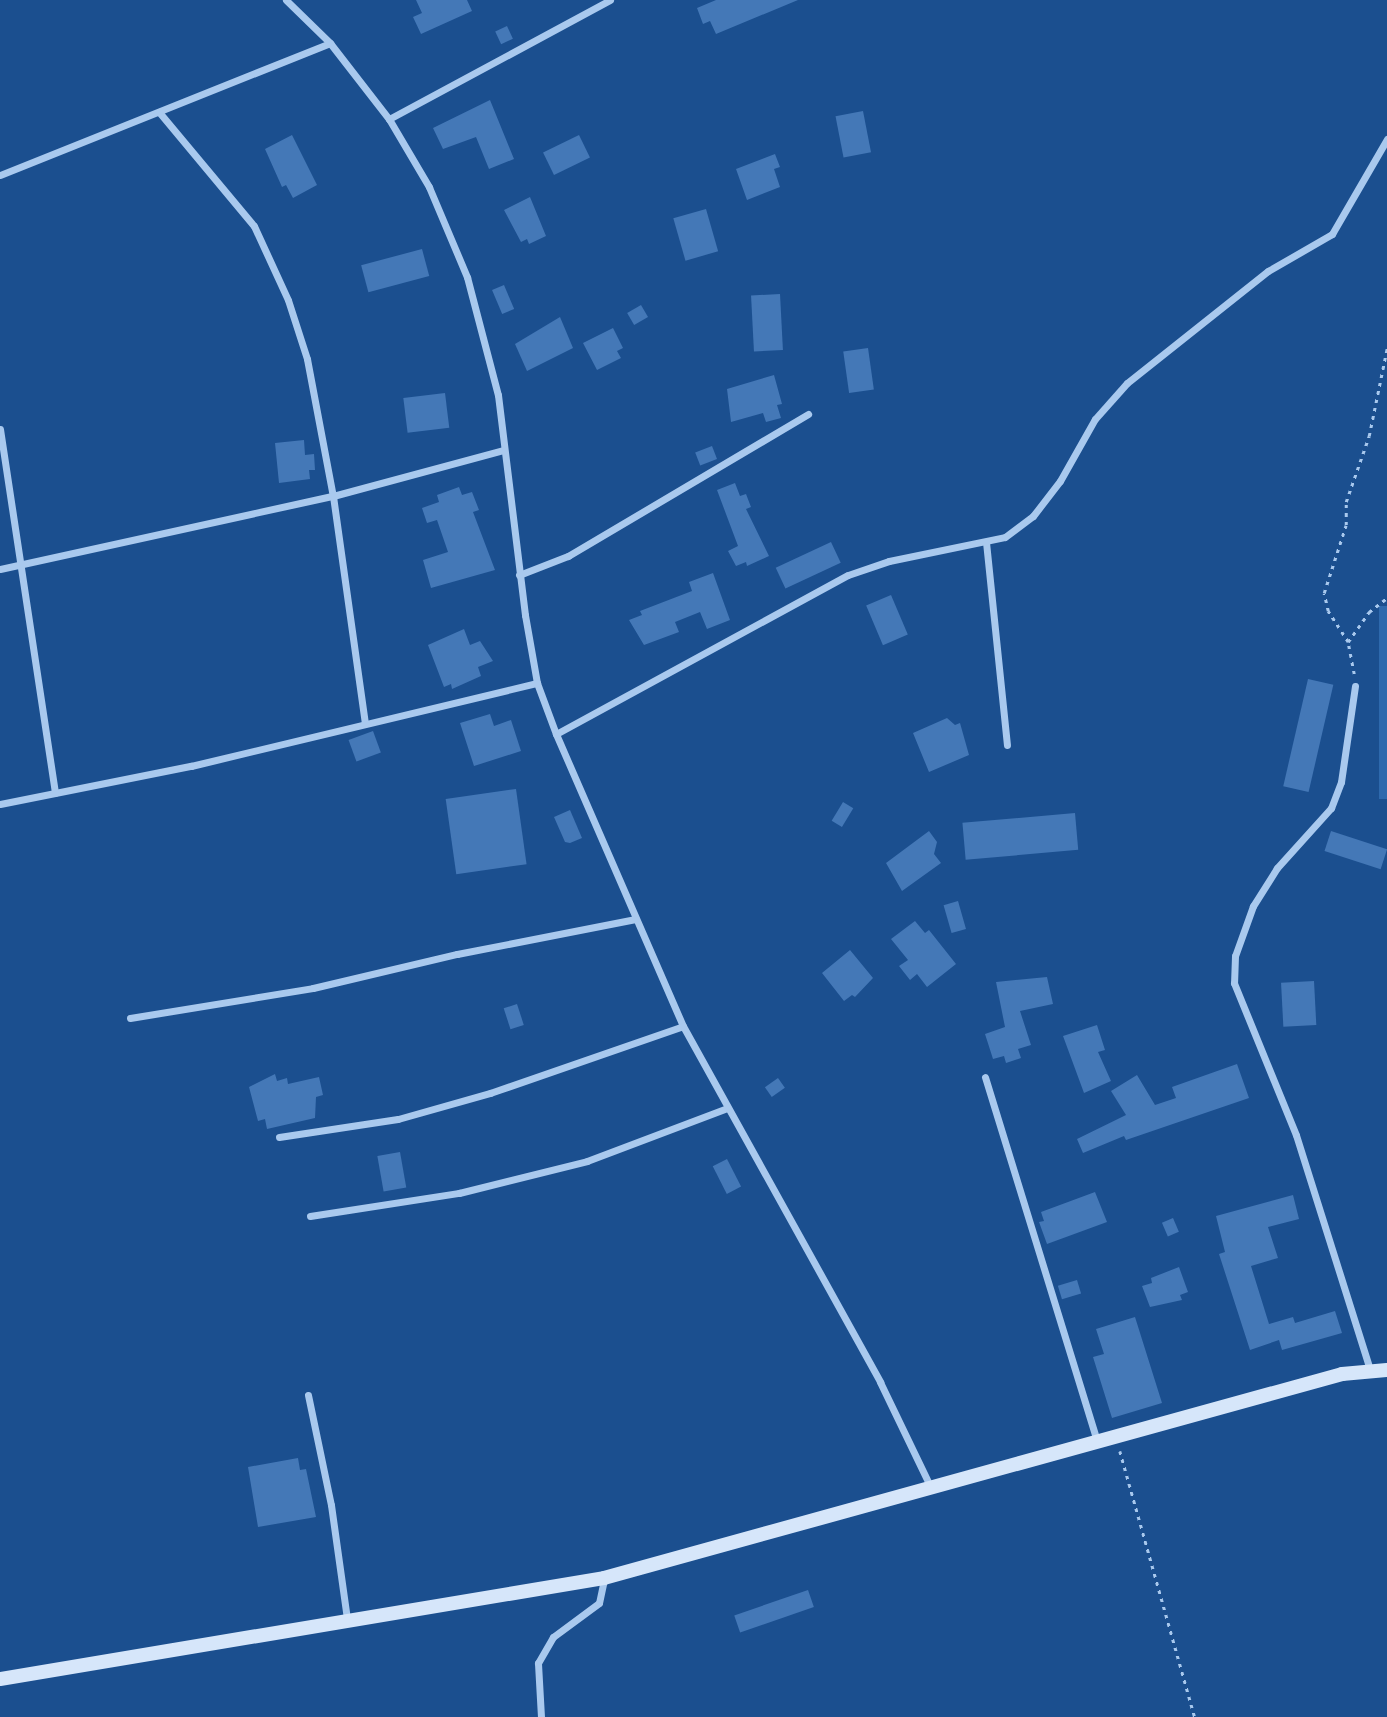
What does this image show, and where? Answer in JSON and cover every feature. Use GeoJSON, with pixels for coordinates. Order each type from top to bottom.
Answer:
{"type":"FeatureCollection","features":[{"type":"Feature","properties":{"kind":"street"},"geometry":{"type":"LineString","coordinates":[[286,0],[330,43],[389,119],[429,187],[467,277],[498,395],[520,575],[537,683],[556,734],[683,1026],[880,1382],[932,1489]]}},
{"type":"Feature","properties":{"kind":"street"},"geometry":{"type":"LineString","coordinates":[[389,119],[610,0]]}},
{"type":"Feature","properties":{"kind":"street"},"geometry":{"type":"LineString","coordinates":[[0,175],[330,43]]}},
{"type":"Feature","properties":{"kind":"street"},"geometry":{"type":"LineString","coordinates":[[159,112],[254,226],[271,256],[307,359],[333,496],[365,723]]}},
{"type":"Feature","properties":{"kind":"street"},"geometry":{"type":"LineString","coordinates":[[556,734],[848,575],[889,561],[1004,537],[1033,516],[1060,481],[1095,419],[1127,383],[1268,271],[1310,251],[1332,234],[1387,139]]}},
{"type":"Feature","properties":{"kind":"street"},"geometry":{"type":"LineString","coordinates":[[520,575],[568,556],[808,414]]}},
{"type":"Feature","properties":{"kind":"street"},"geometry":{"type":"LineString","coordinates":[[0,429],[55,793]]}},
{"type":"Feature","properties":{"kind":"street"},"geometry":{"type":"LineString","coordinates":[[0,569],[333,496],[504,450]]}},
{"type":"Feature","properties":{"kind":"street"},"geometry":{"type":"LineString","coordinates":[[986,542],[1007,745]]}},
{"type":"Feature","properties":{"kind":"street"},"geometry":{"type":"LineString","coordinates":[[0,804],[191,766],[537,683]]}},
{"type":"Feature","properties":{"kind":"street"},"geometry":{"type":"LineString","coordinates":[[1354,686],[1341,782],[1331,808],[1278,868],[1253,906],[1235,956],[1234,983],[1296,1135],[1370,1370]]}},
{"type":"Feature","properties":{"kind":"street"},"geometry":{"type":"LineString","coordinates":[[130,1018],[313,988],[457,954],[636,919]]}},
{"type":"Feature","properties":{"kind":"street"},"geometry":{"type":"LineString","coordinates":[[279,1137],[398,1119],[490,1093],[683,1026]]}},
{"type":"Feature","properties":{"kind":"street"},"geometry":{"type":"LineString","coordinates":[[985,1077],[1097,1443]]}},
{"type":"Feature","properties":{"kind":"street"},"geometry":{"type":"LineString","coordinates":[[310,1216],[459,1193],[587,1161],[727,1108]]}},
{"type":"Feature","properties":{"kind":"street"},"geometry":{"type":"LineString","coordinates":[[0,1679],[604,1578],[1342,1374],[1387,1370]]}},
{"type":"Feature","properties":{"kind":"street"},"geometry":{"type":"LineString","coordinates":[[308,1395],[331,1505],[347,1619]]}},
{"type":"Feature","properties":{"kind":"street"},"geometry":{"type":"LineString","coordinates":[[541,1717],[538,1663],[553,1637],[599,1604],[606,1589],[604,1578]]}},
{"type":"Feature","properties":{"kind":"path"},"geometry":{"type":"LineString","coordinates":[[1354,686],[1348,642],[1328,611],[1324,593],[1346,525],[1346,502],[1368,436],[1387,348]]}},
{"type":"Feature","properties":{"kind":"path"},"geometry":{"type":"LineString","coordinates":[[1348,642],[1369,612],[1387,598]]}},
{"type":"Feature","properties":{"kind":"path"},"geometry":{"type":"LineString","coordinates":[[1116,1437],[1195,1717]]}},
{"type":"Feature","properties":{"kind":"shaded area"},"geometry":{"type":"Polygon","coordinates":[[[1379,606],[1387,606],[1387,799],[1379,799],[1379,606]]]}},
{"type":"Feature","properties":{"kind":"building"},"geometry":{"type":"Polygon","coordinates":[[[416,0],[467,0],[472,11],[421,34],[413,17],[422,13],[416,0]]]}},
{"type":"Feature","properties":{"kind":"building"},"geometry":{"type":"Polygon","coordinates":[[[716,0],[798,0],[716,34],[710,21],[703,24],[697,8],[716,0]]]}},
{"type":"Feature","properties":{"kind":"building"},"geometry":{"type":"Polygon","coordinates":[[[507,26],[513,39],[501,44],[495,31],[507,26]]]}},
{"type":"Feature","properties":{"kind":"building"},"geometry":{"type":"Polygon","coordinates":[[[490,100],[514,159],[489,169],[476,137],[443,149],[433,128],[490,100]]]}},
{"type":"Feature","properties":{"kind":"building"},"geometry":{"type":"Polygon","coordinates":[[[863,111],[871,152],[844,158],[836,116],[863,111]]]}},
{"type":"Feature","properties":{"kind":"building"},"geometry":{"type":"Polygon","coordinates":[[[292,135],[317,185],[293,198],[286,185],[282,187],[265,149],[292,135]]]}},
{"type":"Feature","properties":{"kind":"building"},"geometry":{"type":"Polygon","coordinates":[[[579,135],[590,157],[554,175],[543,153],[579,135]]]}},
{"type":"Feature","properties":{"kind":"building"},"geometry":{"type":"Polygon","coordinates":[[[775,154],[780,167],[774,169],[780,187],[747,200],[736,169],[775,154]]]}},
{"type":"Feature","properties":{"kind":"building"},"geometry":{"type":"Polygon","coordinates":[[[530,197],[546,236],[529,244],[527,239],[521,242],[504,210],[530,197]]]}},
{"type":"Feature","properties":{"kind":"building"},"geometry":{"type":"Polygon","coordinates":[[[706,209],[718,251],[685,261],[673,218],[706,209]]]}},
{"type":"Feature","properties":{"kind":"building"},"geometry":{"type":"Polygon","coordinates":[[[422,249],[429,276],[368,292],[361,265],[422,249]]]}},
{"type":"Feature","properties":{"kind":"building"},"geometry":{"type":"Polygon","coordinates":[[[504,285],[514,309],[502,314],[492,290],[504,285]]]}},
{"type":"Feature","properties":{"kind":"building"},"geometry":{"type":"Polygon","coordinates":[[[780,294],[783,350],[754,351],[751,296],[780,294]]]}},
{"type":"Feature","properties":{"kind":"building"},"geometry":{"type":"Polygon","coordinates":[[[641,305],[648,317],[634,325],[627,313],[641,305]]]}},
{"type":"Feature","properties":{"kind":"building"},"geometry":{"type":"Polygon","coordinates":[[[560,317],[573,348],[527,371],[515,344],[560,317]]]}},
{"type":"Feature","properties":{"kind":"building"},"geometry":{"type":"Polygon","coordinates":[[[613,328],[623,348],[617,351],[621,358],[597,370],[583,343],[613,328]]]}},
{"type":"Feature","properties":{"kind":"building"},"geometry":{"type":"Polygon","coordinates":[[[868,348],[874,390],[849,393],[843,351],[868,348]]]}},
{"type":"Feature","properties":{"kind":"building"},"geometry":{"type":"Polygon","coordinates":[[[774,375],[782,404],[777,405],[781,418],[766,422],[763,413],[731,422],[727,389],[774,375]]]}},
{"type":"Feature","properties":{"kind":"building"},"geometry":{"type":"Polygon","coordinates":[[[445,393],[449,428],[408,433],[403,398],[445,393]]]}},
{"type":"Feature","properties":{"kind":"building"},"geometry":{"type":"Polygon","coordinates":[[[304,440],[305,455],[314,454],[315,470],[309,470],[310,479],[279,483],[275,443],[304,440]]]}},
{"type":"Feature","properties":{"kind":"building"},"geometry":{"type":"Polygon","coordinates":[[[712,446],[717,459],[700,466],[695,452],[712,446]]]}},
{"type":"Feature","properties":{"kind":"building"},"geometry":{"type":"Polygon","coordinates":[[[735,483],[740,496],[746,494],[751,507],[746,509],[769,556],[747,566],[746,562],[736,566],[728,551],[738,546],[717,490],[735,483]]]}},
{"type":"Feature","properties":{"kind":"building"},"geometry":{"type":"Polygon","coordinates":[[[459,487],[462,495],[472,492],[479,510],[473,512],[495,570],[431,588],[423,560],[448,552],[437,520],[427,523],[422,508],[439,502],[437,495],[459,487]]]}},
{"type":"Feature","properties":{"kind":"building"},"geometry":{"type":"Polygon","coordinates":[[[831,542],[841,563],[785,589],[776,568],[831,542]]]}},
{"type":"Feature","properties":{"kind":"building"},"geometry":{"type":"Polygon","coordinates":[[[713,573],[730,620],[707,629],[700,612],[675,622],[679,632],[644,645],[629,620],[642,615],[640,611],[692,591],[689,582],[713,573]]]}},
{"type":"Feature","properties":{"kind":"building"},"geometry":{"type":"Polygon","coordinates":[[[891,595],[908,635],[883,645],[866,606],[891,595]]]}},
{"type":"Feature","properties":{"kind":"building"},"geometry":{"type":"Polygon","coordinates":[[[464,629],[470,645],[480,641],[493,661],[478,667],[481,676],[452,689],[451,684],[444,687],[428,645],[464,629]]]}},
{"type":"Feature","properties":{"kind":"building"},"geometry":{"type":"Polygon","coordinates":[[[1308,679],[1333,685],[1309,792],[1283,786],[1308,679]]]}},
{"type":"Feature","properties":{"kind":"building"},"geometry":{"type":"Polygon","coordinates":[[[490,714],[494,726],[511,720],[521,751],[474,766],[460,723],[490,714]]]}},
{"type":"Feature","properties":{"kind":"building"},"geometry":{"type":"Polygon","coordinates":[[[947,718],[955,725],[960,723],[969,755],[929,772],[913,733],[947,718]]]}},
{"type":"Feature","properties":{"kind":"building"},"geometry":{"type":"Polygon","coordinates":[[[373,731],[381,753],[356,762],[349,740],[373,731]]]}},
{"type":"Feature","properties":{"kind":"building"},"geometry":{"type":"Polygon","coordinates":[[[516,789],[527,864],[456,874],[446,799],[516,789]]]}},
{"type":"Feature","properties":{"kind":"building"},"geometry":{"type":"Polygon","coordinates":[[[843,802],[853,808],[842,827],[832,821],[843,802]]]}},
{"type":"Feature","properties":{"kind":"building"},"geometry":{"type":"Polygon","coordinates":[[[570,810],[582,838],[570,843],[565,842],[554,817],[570,810]]]}},
{"type":"Feature","properties":{"kind":"building"},"geometry":{"type":"Polygon","coordinates":[[[1075,813],[1078,850],[966,860],[962,823],[1075,813]]]}},
{"type":"Feature","properties":{"kind":"building"},"geometry":{"type":"Polygon","coordinates":[[[929,831],[937,842],[934,854],[941,863],[902,891],[886,863],[929,831]]]}},
{"type":"Feature","properties":{"kind":"building"},"geometry":{"type":"Polygon","coordinates":[[[1331,831],[1387,849],[1381,869],[1325,851],[1331,831]]]}},
{"type":"Feature","properties":{"kind":"building"},"geometry":{"type":"Polygon","coordinates":[[[958,901],[966,929],[952,933],[944,905],[958,901]]]}},
{"type":"Feature","properties":{"kind":"building"},"geometry":{"type":"Polygon","coordinates":[[[915,921],[925,933],[929,930],[956,964],[927,987],[917,974],[910,980],[899,966],[908,960],[891,939],[915,921]]]}},
{"type":"Feature","properties":{"kind":"building"},"geometry":{"type":"Polygon","coordinates":[[[850,950],[873,978],[855,997],[852,995],[844,1001],[822,973],[850,950]]]}},
{"type":"Feature","properties":{"kind":"building"},"geometry":{"type":"Polygon","coordinates":[[[1047,977],[1053,1004],[1020,1011],[1031,1045],[1018,1049],[1021,1058],[1006,1063],[1004,1056],[993,1059],[985,1034],[1005,1027],[996,982],[1047,977]]]}},
{"type":"Feature","properties":{"kind":"building"},"geometry":{"type":"Polygon","coordinates":[[[1314,981],[1316,1025],[1283,1027],[1281,983],[1314,981]]]}},
{"type":"Feature","properties":{"kind":"building"},"geometry":{"type":"Polygon","coordinates":[[[517,1004],[524,1025],[510,1029],[504,1008],[517,1004]]]}},
{"type":"Feature","properties":{"kind":"building"},"geometry":{"type":"Polygon","coordinates":[[[1097,1025],[1105,1050],[1098,1052],[1111,1081],[1084,1093],[1063,1036],[1097,1025]]]}},
{"type":"Feature","properties":{"kind":"building"},"geometry":{"type":"Polygon","coordinates":[[[1237,1064],[1249,1098],[1126,1140],[1124,1136],[1083,1153],[1077,1139],[1126,1115],[1111,1091],[1137,1075],[1155,1105],[1176,1098],[1172,1087],[1237,1064]]]}},
{"type":"Feature","properties":{"kind":"building"},"geometry":{"type":"Polygon","coordinates":[[[275,1074],[277,1081],[287,1078],[288,1084],[319,1077],[323,1095],[316,1097],[315,1118],[267,1129],[265,1119],[258,1121],[249,1087],[275,1074]]]}},
{"type":"Feature","properties":{"kind":"building"},"geometry":{"type":"Polygon","coordinates":[[[778,1078],[785,1088],[772,1097],[765,1087],[778,1078]]]}},
{"type":"Feature","properties":{"kind":"building"},"geometry":{"type":"Polygon","coordinates":[[[400,1152],[406,1187],[384,1191],[377,1156],[400,1152]]]}},
{"type":"Feature","properties":{"kind":"building"},"geometry":{"type":"Polygon","coordinates":[[[727,1159],[741,1187],[727,1194],[713,1166],[727,1159]]]}},
{"type":"Feature","properties":{"kind":"building"},"geometry":{"type":"Polygon","coordinates":[[[1095,1192],[1107,1222],[1047,1244],[1039,1222],[1044,1221],[1041,1212],[1095,1192]]]}},
{"type":"Feature","properties":{"kind":"building"},"geometry":{"type":"Polygon","coordinates":[[[1293,1195],[1299,1219],[1268,1227],[1278,1258],[1251,1266],[1269,1324],[1293,1317],[1295,1323],[1335,1311],[1342,1333],[1282,1350],[1279,1340],[1250,1350],[1219,1254],[1225,1252],[1216,1216],[1293,1195]]]}},
{"type":"Feature","properties":{"kind":"building"},"geometry":{"type":"Polygon","coordinates":[[[1173,1218],[1179,1232],[1168,1236],[1162,1223],[1173,1218]]]}},
{"type":"Feature","properties":{"kind":"building"},"geometry":{"type":"Polygon","coordinates":[[[1179,1267],[1188,1292],[1180,1295],[1182,1300],[1150,1307],[1142,1286],[1152,1283],[1151,1278],[1179,1267]]]}},
{"type":"Feature","properties":{"kind":"building"},"geometry":{"type":"Polygon","coordinates":[[[1077,1280],[1081,1293],[1062,1299],[1058,1286],[1077,1280]]]}},
{"type":"Feature","properties":{"kind":"building"},"geometry":{"type":"Polygon","coordinates":[[[1135,1317],[1162,1403],[1112,1418],[1093,1357],[1104,1354],[1096,1329],[1135,1317]]]}},
{"type":"Feature","properties":{"kind":"building"},"geometry":{"type":"Polygon","coordinates":[[[298,1458],[300,1470],[306,1469],[316,1517],[258,1527],[248,1467],[298,1458]]]}},
{"type":"Feature","properties":{"kind":"building"},"geometry":{"type":"Polygon","coordinates":[[[808,1590],[814,1607],[740,1632],[734,1615],[808,1590]]]}}]}
